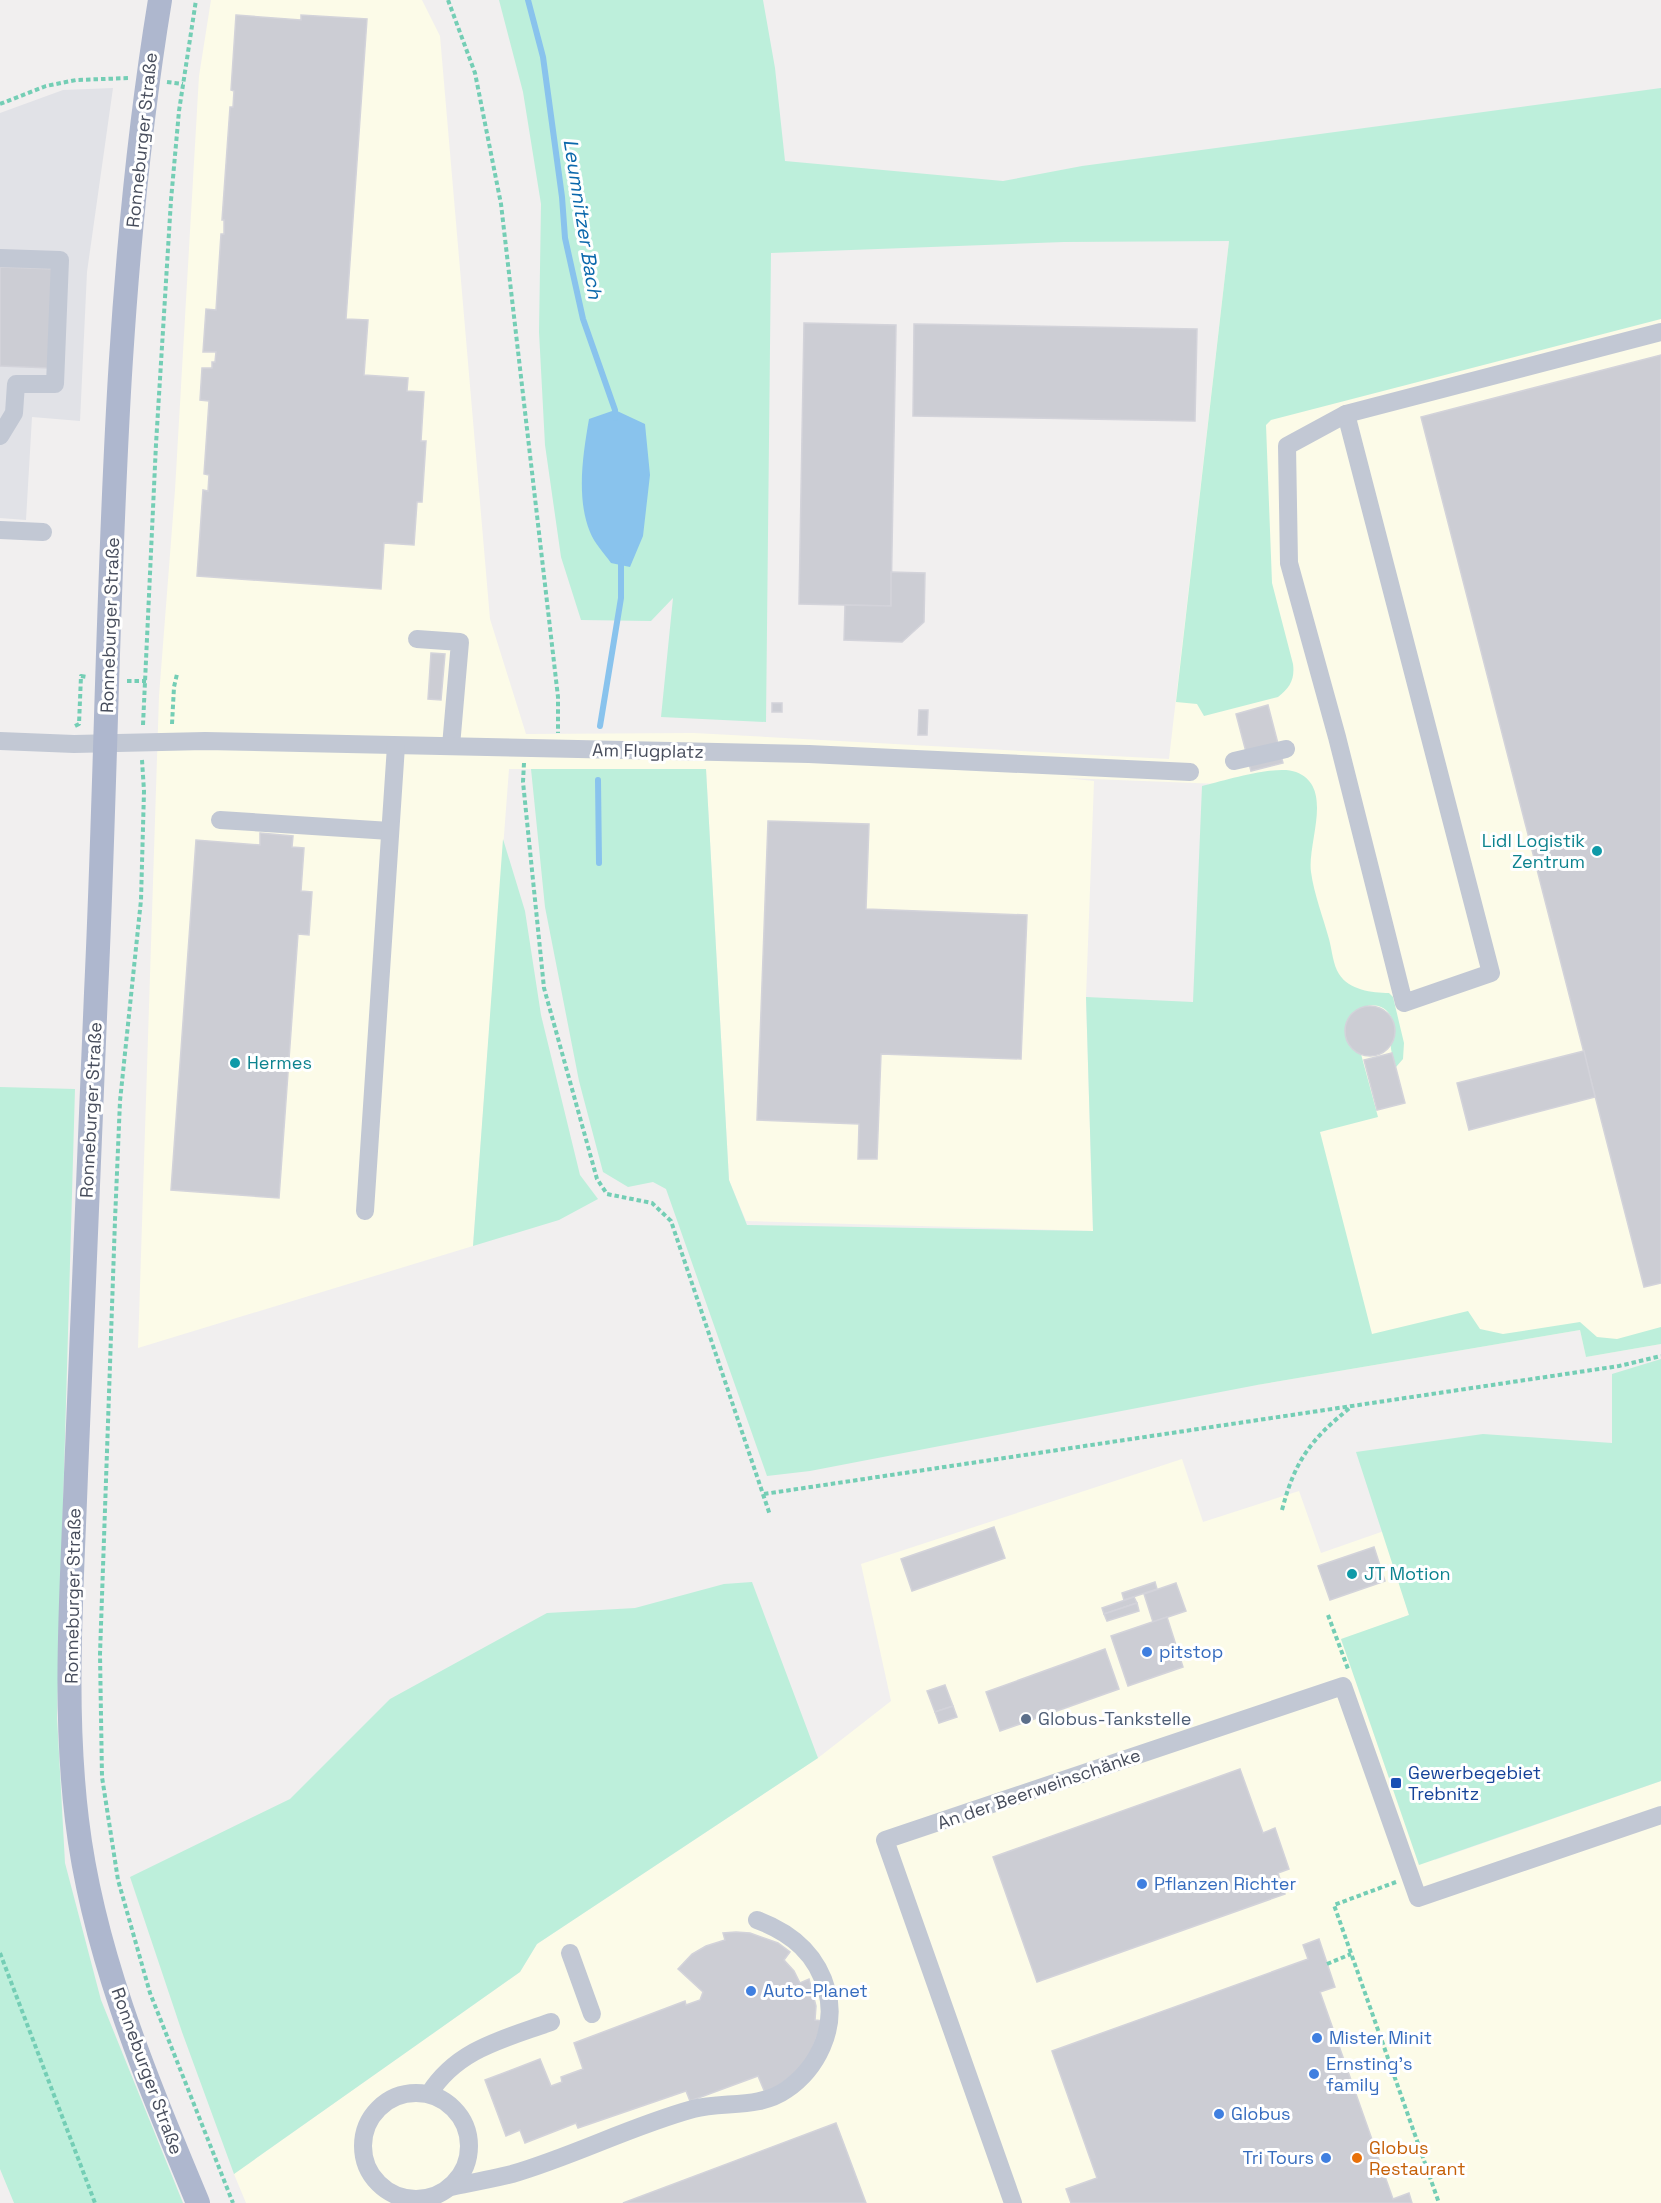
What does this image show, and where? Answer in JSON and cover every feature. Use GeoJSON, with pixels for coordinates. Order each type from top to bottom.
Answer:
{"type":"FeatureCollection","features":[{"type":"Feature","properties":{"kind":"main road","name":"Ronneburger Straße"},"geometry":{"type":"LineString","coordinates":[[160,0],[141,125],[120,377],[70,1652],[72,1751],[77,1820],[89,1890],[127,2023],[198,2203]]}},
{"type":"Feature","properties":{"kind":"street"},"geometry":{"type":"LineString","coordinates":[[0,258],[60,260],[56,384],[16,384],[14,413],[0,436]]}},
{"type":"Feature","properties":{"kind":"street"},"geometry":{"type":"LineString","coordinates":[[1346,414],[1491,974],[1404,1003],[1337,737],[1289,563],[1287,446],[1346,414],[1661,332]]}},
{"type":"Feature","properties":{"kind":"street"},"geometry":{"type":"LineString","coordinates":[[0,530],[43,532]]}},
{"type":"Feature","properties":{"kind":"street"},"geometry":{"type":"LineString","coordinates":[[417,639],[460,642],[450,746]]}},
{"type":"Feature","properties":{"kind":"street","name":"Am Flugplatz"},"geometry":{"type":"LineString","coordinates":[[0,741],[106,744],[171,742],[450,746],[833,754],[1190,772]]}},
{"type":"Feature","properties":{"kind":"street"},"geometry":{"type":"LineString","coordinates":[[365,1211],[396,746]]}},
{"type":"Feature","properties":{"kind":"street"},"geometry":{"type":"LineString","coordinates":[[1234,761],[1286,749]]}},
{"type":"Feature","properties":{"kind":"street"},"geometry":{"type":"LineString","coordinates":[[220,820],[390,831]]}},
{"type":"Feature","properties":{"kind":"street","name":"An der Beerweinschänke"},"geometry":{"type":"LineString","coordinates":[[1013,2203],[885,1840],[1343,1686],[1418,1898],[1660,1816]]}},
{"type":"Feature","properties":{"kind":"street"},"geometry":{"type":"LineString","coordinates":[[450,2187],[461,2174],[468,2159],[469,2142],[465,2126],[457,2111],[444,2100],[429,2094],[411,2092],[394,2097],[379,2107],[368,2122],[363,2139],[364,2157],[371,2174],[383,2187],[398,2196],[416,2199],[434,2196],[450,2187],[512,2174],[694,2109],[767,2100],[784,2092],[799,2081],[811,2067],[826,2034],[829,2015],[828,1997],[815,1962],[804,1948],[790,1935],[757,1920]]}},
{"type":"Feature","properties":{"kind":"street"},"geometry":{"type":"LineString","coordinates":[[570,1953],[592,2014]]}},
{"type":"Feature","properties":{"kind":"street"},"geometry":{"type":"LineString","coordinates":[[429,2094],[440,2076],[467,2054],[551,2022]]}},
{"type":"Feature","properties":{"kind":"path"},"geometry":{"type":"LineString","coordinates":[[196,0],[179,111],[171,200],[156,444],[142,764],[144,791],[141,900],[120,1101],[100,1654],[102,1777],[118,1880],[150,1994],[233,2203]]}},
{"type":"Feature","properties":{"kind":"path"},"geometry":{"type":"LineString","coordinates":[[448,0],[475,74],[501,204],[558,698],[558,750]]}},
{"type":"Feature","properties":{"kind":"path"},"geometry":{"type":"LineString","coordinates":[[0,104],[46,86],[76,80],[147,78]]}},
{"type":"Feature","properties":{"kind":"path"},"geometry":{"type":"LineString","coordinates":[[171,742],[174,687],[177,674]]}},
{"type":"Feature","properties":{"kind":"path"},"geometry":{"type":"LineString","coordinates":[[524,749],[523,782],[544,988],[597,1179],[607,1194],[652,1203],[671,1221],[770,1515]]}},
{"type":"Feature","properties":{"kind":"path"},"geometry":{"type":"LineString","coordinates":[[764,1494],[1619,1366],[1661,1356]]}},
{"type":"Feature","properties":{"kind":"path"},"geometry":{"type":"LineString","coordinates":[[1282,1510],[1288,1487],[1309,1445],[1327,1426],[1353,1406]]}},
{"type":"Feature","properties":{"kind":"path"},"geometry":{"type":"LineString","coordinates":[[1411,1877],[1334,1905],[1439,2203]]}},
{"type":"Feature","properties":{"kind":"path"},"geometry":{"type":"LineString","coordinates":[[0,1953],[95,2203]]}},
{"type":"Feature","properties":{"kind":"path"},"geometry":{"type":"LineString","coordinates":[[1327,1964],[1351,1954]]}},
{"type":"Feature","properties":{"kind":"shaded area"},"geometry":{"type":"Polygon","coordinates":[[[211,0],[422,0],[440,36],[490,619],[526,734],[694,733],[1169,759],[1229,241],[1661,150],[1661,1344],[1586,1357],[1580,1330],[1257,1385],[1271,786],[1066,778],[1094,781],[1086,997],[1093,1231],[746,1221],[729,1180],[706,769],[509,769],[473,1246],[138,1348],[159,696],[175,490],[199,76],[211,0]]]}},
{"type":"Feature","properties":{"kind":"shaded area"},"geometry":{"type":"Polygon","coordinates":[[[113,88],[87,272],[80,421],[32,417],[26,520],[0,518],[0,113],[63,90],[113,88]]]}},
{"type":"Feature","properties":{"kind":"shaded area"},"geometry":{"type":"Polygon","coordinates":[[[1182,1459],[1203,1522],[1299,1491],[1321,1553],[1384,1531],[1409,1615],[1341,1640],[1435,1860],[1661,1781],[1661,2203],[246,2203],[234,2174],[520,1972],[537,1944],[818,1758],[891,1701],[861,1564],[1182,1459]]]}},
{"type":"Feature","properties":{"kind":"green space"},"geometry":{"type":"Polygon","coordinates":[[[499,0],[763,0],[775,68],[785,161],[1003,181],[1082,166],[1661,88],[1661,319],[1271,420],[1266,425],[1272,583],[1293,664],[1292,679],[1289,687],[1278,697],[1204,716],[1197,704],[1176,702],[1229,241],[1064,242],[771,253],[766,722],[661,717],[673,598],[651,621],[581,620],[561,557],[545,445],[539,332],[541,204],[523,92],[499,0]]]}},
{"type":"Feature","properties":{"kind":"green space"},"geometry":{"type":"Polygon","coordinates":[[[531,769],[706,769],[729,1180],[747,1225],[1093,1231],[1086,997],[1193,1002],[1202,786],[1276,770],[1296,772],[1308,779],[1317,802],[1311,872],[1335,966],[1349,984],[1368,991],[1389,993],[1393,997],[1404,1043],[1403,1059],[1396,1067],[1391,1046],[1395,1027],[1386,1010],[1376,1005],[1365,1006],[1355,1012],[1348,1021],[1345,1031],[1349,1043],[1361,1054],[1378,1117],[1320,1132],[1372,1334],[1468,1311],[1480,1329],[1503,1334],[1580,1322],[1597,1337],[1617,1339],[1661,1327],[1661,1344],[1586,1357],[1580,1330],[1257,1385],[810,1471],[767,1476],[666,1189],[653,1182],[628,1187],[603,1172],[579,1081],[545,907],[531,769]]]}},
{"type":"Feature","properties":{"kind":"green space"},"geometry":{"type":"Polygon","coordinates":[[[503,839],[525,911],[541,1015],[580,1175],[598,1199],[559,1220],[473,1246],[503,839]]]}},
{"type":"Feature","properties":{"kind":"green space"},"geometry":{"type":"Polygon","coordinates":[[[0,1087],[75,1089],[57,1717],[65,1863],[101,2000],[183,2203],[14,2203],[0,2169],[0,1087]]]}},
{"type":"Feature","properties":{"kind":"green space"},"geometry":{"type":"Polygon","coordinates":[[[1661,1359],[1661,1781],[1419,1865],[1341,1639],[1409,1615],[1356,1452],[1483,1434],[1612,1443],[1612,1374],[1661,1359]]]}},
{"type":"Feature","properties":{"kind":"green space"},"geometry":{"type":"Polygon","coordinates":[[[752,1582],[818,1758],[537,1944],[520,1972],[234,2174],[182,2032],[130,1877],[290,1799],[390,1699],[547,1613],[635,1608],[724,1584],[752,1582]]]}},
{"type":"Feature","properties":{"kind":"water"},"geometry":{"type":"Polygon","coordinates":[[[615,410],[645,424],[650,475],[643,536],[630,567],[611,563],[590,532],[583,505],[583,461],[589,419],[615,410]]]}},
{"type":"Feature","properties":{"kind":"building"},"geometry":{"type":"Polygon","coordinates":[[[236,15],[301,20],[301,15],[367,19],[346,319],[368,320],[364,375],[408,378],[407,391],[424,392],[421,441],[426,441],[422,502],[417,502],[414,545],[384,543],[381,589],[197,576],[203,490],[208,491],[209,475],[204,474],[209,401],[200,400],[202,368],[212,368],[216,352],[203,352],[206,309],[216,310],[221,234],[224,234],[224,220],[222,220],[230,107],[233,107],[234,91],[231,90],[236,15]]]}},
{"type":"Feature","properties":{"kind":"building"},"geometry":{"type":"Polygon","coordinates":[[[0,267],[54,269],[50,368],[0,366],[0,267]]]}},
{"type":"Feature","properties":{"kind":"building"},"geometry":{"type":"Polygon","coordinates":[[[804,323],[896,325],[891,606],[799,604],[804,323]]]}},
{"type":"Feature","properties":{"kind":"building"},"geometry":{"type":"Polygon","coordinates":[[[914,324],[1197,329],[1195,421],[913,416],[914,324]]]}},
{"type":"Feature","properties":{"kind":"building","name":"Lidl Logistik Zentrum"},"geometry":{"type":"Polygon","coordinates":[[[1661,355],[1661,1283],[1644,1287],[1421,417],[1661,355]]]}},
{"type":"Feature","properties":{"kind":"building"},"geometry":{"type":"Polygon","coordinates":[[[891,572],[925,573],[924,622],[902,642],[844,640],[845,605],[891,606],[891,572]]]}},
{"type":"Feature","properties":{"kind":"building"},"geometry":{"type":"Polygon","coordinates":[[[431,653],[445,654],[441,700],[428,699],[431,653]]]}},
{"type":"Feature","properties":{"kind":"building"},"geometry":{"type":"Polygon","coordinates":[[[772,703],[782,703],[782,712],[772,712],[772,703]]]}},
{"type":"Feature","properties":{"kind":"building"},"geometry":{"type":"Polygon","coordinates":[[[1268,705],[1283,763],[1251,771],[1236,714],[1268,705]]]}},
{"type":"Feature","properties":{"kind":"building"},"geometry":{"type":"Polygon","coordinates":[[[919,710],[928,710],[927,735],[918,735],[919,710]]]}},
{"type":"Feature","properties":{"kind":"building"},"geometry":{"type":"Polygon","coordinates":[[[768,821],[869,824],[866,909],[1027,915],[1021,1059],[881,1054],[877,1159],[858,1159],[859,1124],[757,1120],[768,821]]]}},
{"type":"Feature","properties":{"kind":"building","name":"Hermes"},"geometry":{"type":"Polygon","coordinates":[[[260,833],[293,836],[292,847],[304,848],[301,891],[312,892],[309,935],[298,934],[279,1198],[171,1190],[196,840],[260,845],[260,833]]]}},
{"type":"Feature","properties":{"kind":"building"},"geometry":{"type":"Polygon","coordinates":[[[1370,1006],[1388,1013],[1395,1031],[1388,1049],[1370,1056],[1352,1049],[1345,1031],[1352,1013],[1370,1006]]]}},
{"type":"Feature","properties":{"kind":"building"},"geometry":{"type":"Polygon","coordinates":[[[1584,1051],[1595,1097],[1469,1130],[1457,1083],[1584,1051]]]}},
{"type":"Feature","properties":{"kind":"building"},"geometry":{"type":"Polygon","coordinates":[[[1392,1053],[1405,1103],[1377,1110],[1364,1060],[1392,1053]]]}},
{"type":"Feature","properties":{"kind":"building"},"geometry":{"type":"Polygon","coordinates":[[[994,1527],[1005,1558],[912,1591],[901,1559],[994,1527]]]}},
{"type":"Feature","properties":{"kind":"building","name":"JT Motion"},"geometry":{"type":"Polygon","coordinates":[[[1374,1547],[1385,1581],[1330,1600],[1318,1566],[1374,1547]]]}},
{"type":"Feature","properties":{"kind":"building"},"geometry":{"type":"Polygon","coordinates":[[[1155,1582],[1157,1589],[1124,1600],[1122,1593],[1155,1582]]]}},
{"type":"Feature","properties":{"kind":"building"},"geometry":{"type":"Polygon","coordinates":[[[1176,1583],[1186,1611],[1153,1622],[1144,1594],[1176,1583]]]}},
{"type":"Feature","properties":{"kind":"building"},"geometry":{"type":"Polygon","coordinates":[[[1134,1597],[1137,1603],[1104,1614],[1102,1608],[1134,1597]]]}},
{"type":"Feature","properties":{"kind":"building"},"geometry":{"type":"Polygon","coordinates":[[[1137,1603],[1139,1611],[1107,1621],[1104,1614],[1137,1603]]]}},
{"type":"Feature","properties":{"kind":"building","name":"pitstop"},"geometry":{"type":"Polygon","coordinates":[[[1167,1617],[1183,1667],[1128,1686],[1111,1636],[1167,1617]]]}},
{"type":"Feature","properties":{"kind":"building"},"geometry":{"type":"Polygon","coordinates":[[[1105,1649],[1119,1689],[1000,1731],[986,1692],[1105,1649]]]}},
{"type":"Feature","properties":{"kind":"building"},"geometry":{"type":"Polygon","coordinates":[[[945,1685],[953,1706],[935,1712],[927,1691],[945,1685]]]}},
{"type":"Feature","properties":{"kind":"building"},"geometry":{"type":"Polygon","coordinates":[[[953,1706],[957,1717],[939,1723],[935,1712],[953,1706]]]}},
{"type":"Feature","properties":{"kind":"building","name":"Pflanzen Richter"},"geometry":{"type":"Polygon","coordinates":[[[1240,1769],[1263,1833],[1275,1828],[1289,1869],[1278,1873],[1285,1894],[1037,1982],[993,1857],[1240,1769]]]}},
{"type":"Feature","properties":{"kind":"building"},"geometry":{"type":"Polygon","coordinates":[[[723,1933],[750,1933],[778,1943],[790,1952],[784,1960],[794,1971],[800,1983],[809,1979],[816,2006],[815,2020],[823,2021],[806,2065],[766,2095],[758,2076],[690,2101],[686,2091],[578,2128],[576,2123],[525,2143],[520,2130],[506,2136],[485,2080],[540,2059],[551,2086],[562,2082],[561,2077],[583,2069],[574,2043],[685,2001],[686,2005],[700,2000],[703,1992],[678,1969],[692,1954],[706,1946],[725,1940],[723,1933]]]}},
{"type":"Feature","properties":{"kind":"building","name":"Globus"},"geometry":{"type":"Polygon","coordinates":[[[1319,1939],[1335,1987],[1320,1992],[1393,2199],[1409,2193],[1412,2203],[1071,2203],[1066,2189],[1097,2178],[1052,2051],[1308,1959],[1303,1945],[1319,1939]]]}},
{"type":"Feature","properties":{"kind":"building"},"geometry":{"type":"Polygon","coordinates":[[[836,2123],[866,2203],[623,2203],[836,2123]]]}},
{"type":"Feature","properties":{"kind":"waterway","name":"Leumnitzer Bach"},"geometry":{"type":"LineString","coordinates":[[528,0],[543,57],[562,197],[565,238],[583,319],[615,410],[615,418]]}},
{"type":"Feature","properties":{"kind":"waterway","name":"Leumnitzer Bach"},"geometry":{"type":"LineString","coordinates":[[600,726],[621,598],[621,557]]}},
{"type":"Feature","properties":{"kind":"waterway","name":"Leumnitzer Bach"},"geometry":{"type":"LineString","coordinates":[[598,780],[599,863]]}},
{"type":"Feature","properties":{"kind":"place","name":"Lidl Logistik Zentrum"},"geometry":{"type":"Point","coordinates":[1597,851]}},
{"type":"Feature","properties":{"kind":"place","name":"Hermes"},"geometry":{"type":"Point","coordinates":[235,1063]}},
{"type":"Feature","properties":{"kind":"place","name":"JT Motion"},"geometry":{"type":"Point","coordinates":[1352,1574]}},
{"type":"Feature","properties":{"kind":"place","name":"pitstop"},"geometry":{"type":"Point","coordinates":[1147,1652]}},
{"type":"Feature","properties":{"kind":"place","name":"Globus-Tankstelle"},"geometry":{"type":"Point","coordinates":[1026,1719]}},
{"type":"Feature","properties":{"kind":"place","name":"Gewerbegebiet Trebnitz"},"geometry":{"type":"Point","coordinates":[1396,1783]}},
{"type":"Feature","properties":{"kind":"place","name":"Pflanzen Richter"},"geometry":{"type":"Point","coordinates":[1142,1884]}},
{"type":"Feature","properties":{"kind":"place","name":"Auto-Planet"},"geometry":{"type":"Point","coordinates":[751,1991]}},
{"type":"Feature","properties":{"kind":"place","name":"Mister Minit"},"geometry":{"type":"Point","coordinates":[1317,2038]}},
{"type":"Feature","properties":{"kind":"place","name":"Ernsting's family"},"geometry":{"type":"Point","coordinates":[1314,2074]}},
{"type":"Feature","properties":{"kind":"place","name":"Globus"},"geometry":{"type":"Point","coordinates":[1219,2114]}},
{"type":"Feature","properties":{"kind":"place","name":"Tri Tours"},"geometry":{"type":"Point","coordinates":[1326,2158]}},
{"type":"Feature","properties":{"kind":"place","name":"Globus Restaurant"},"geometry":{"type":"Point","coordinates":[1357,2158]}}]}
